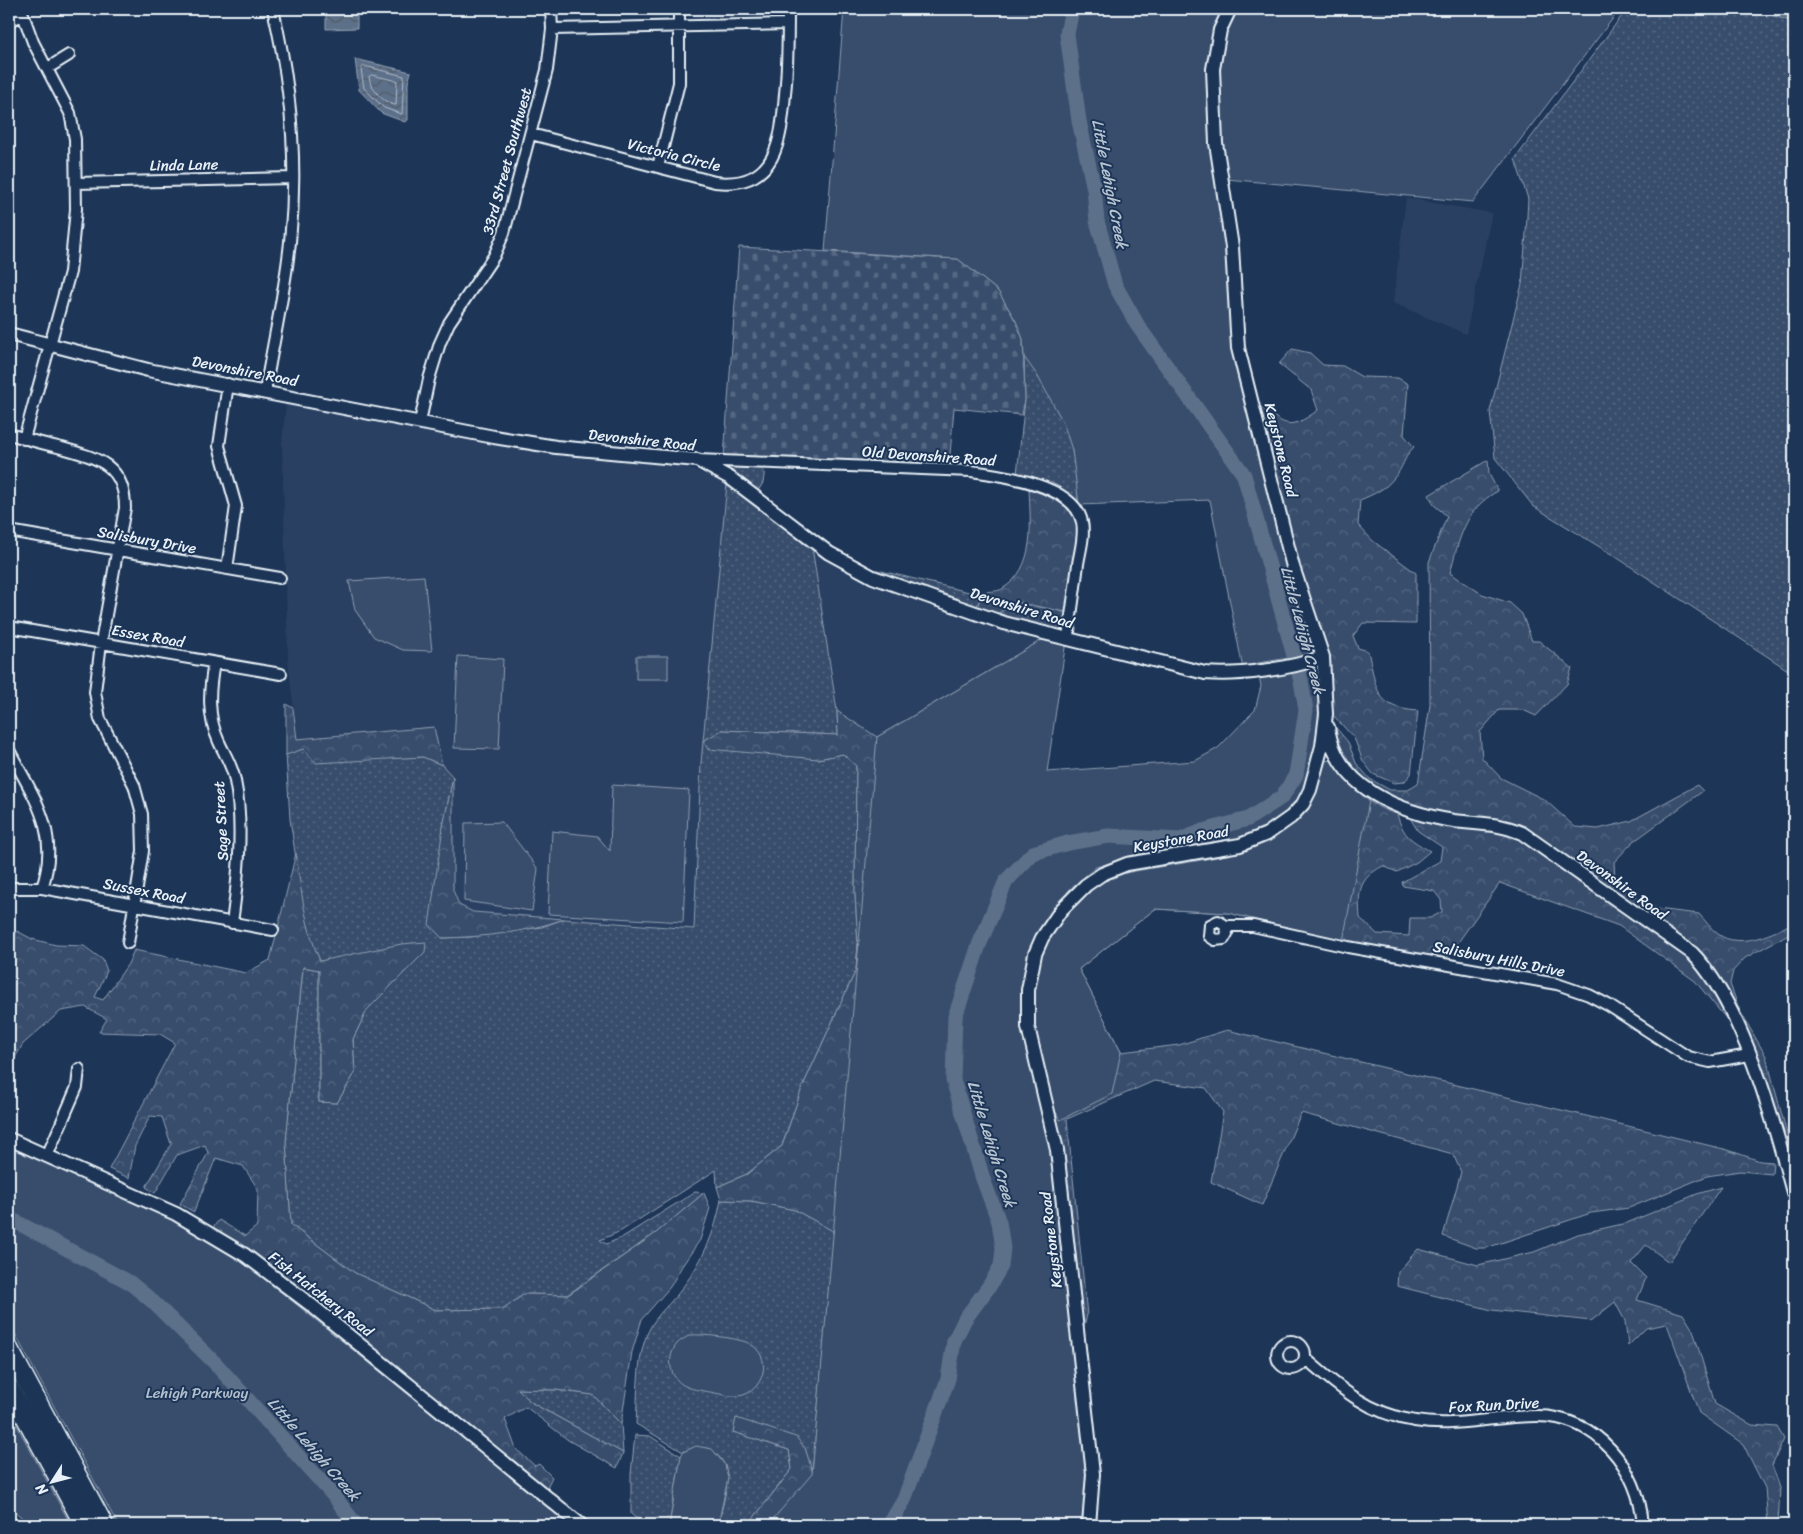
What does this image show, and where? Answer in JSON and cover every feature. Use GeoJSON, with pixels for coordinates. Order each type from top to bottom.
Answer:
{"type":"FeatureCollection","features":[{"type":"Feature","properties":{"kind":"highway"},"geometry":{"type":"LineString","coordinates":[[9,1349],[104,1525]]}},
{"type":"Feature","properties":{"kind":"highway"},"geometry":{"type":"LineString","coordinates":[[9,1388],[84,1525]]}},
{"type":"Feature","properties":{"kind":"street"},"geometry":{"type":"LineString","coordinates":[[265,392],[288,260],[292,178],[289,98],[273,9]]}},
{"type":"Feature","properties":{"kind":"street","name":"33rd Street Southwest"},"geometry":{"type":"LineString","coordinates":[[420,422],[428,379],[440,343],[450,323],[490,262],[504,233],[547,70],[552,29],[552,9]]}},
{"type":"Feature","properties":{"kind":"street"},"geometry":{"type":"LineString","coordinates":[[658,167],[679,83],[679,9]]}},
{"type":"Feature","properties":{"kind":"street","name":"Victoria Circle"},"geometry":{"type":"LineString","coordinates":[[531,134],[725,183],[747,178],[764,168],[776,152],[782,133],[787,69],[788,9]]}},
{"type":"Feature","properties":{"kind":"street","name":"Keystone Road"},"geometry":{"type":"LineString","coordinates":[[1089,1525],[1094,1474],[1057,1150],[1028,1027],[1028,990],[1035,954],[1042,938],[1061,910],[1086,885],[1102,874],[1128,864],[1240,845],[1267,834],[1291,817],[1303,804],[1310,790],[1322,746],[1326,714],[1318,659],[1292,567],[1238,348],[1232,247],[1216,143],[1213,78],[1217,42],[1230,9]]}},
{"type":"Feature","properties":{"kind":"street"},"geometry":{"type":"LineString","coordinates":[[9,21],[22,12],[64,100],[74,128],[76,183],[76,230],[70,272],[24,438]]}},
{"type":"Feature","properties":{"kind":"street"},"geometry":{"type":"LineString","coordinates":[[552,29],[788,24]]}},
{"type":"Feature","properties":{"kind":"street"},"geometry":{"type":"LineString","coordinates":[[48,68],[69,55]]}},
{"type":"Feature","properties":{"kind":"street","name":"Linda Lane"},"geometry":{"type":"LineString","coordinates":[[76,183],[292,178]]}},
{"type":"Feature","properties":{"kind":"street","name":"Devonshire Road"},"geometry":{"type":"LineString","coordinates":[[9,334],[48,346],[148,370],[556,447],[697,460],[730,478],[829,553],[858,570],[1004,623],[1205,673],[1233,674],[1318,659]]}},
{"type":"Feature","properties":{"kind":"street"},"geometry":{"type":"LineString","coordinates":[[226,569],[236,506],[219,446],[228,384]]}},
{"type":"Feature","properties":{"kind":"street"},"geometry":{"type":"LineString","coordinates":[[9,434],[93,457],[115,473],[125,498],[96,678],[96,706],[105,732],[134,785],[142,814],[143,851],[128,943]]}},
{"type":"Feature","properties":{"kind":"street","name":"Old Devonshire Road"},"geometry":{"type":"LineString","coordinates":[[697,460],[971,471],[1014,478],[1064,496],[1075,506],[1080,514],[1083,532],[1068,640]]}},
{"type":"Feature","properties":{"kind":"street","name":"Salisbury Drive"},"geometry":{"type":"LineString","coordinates":[[9,531],[280,578]]}},
{"type":"Feature","properties":{"kind":"street","name":"Essex Road"},"geometry":{"type":"LineString","coordinates":[[9,627],[281,674]]}},
{"type":"Feature","properties":{"kind":"street","name":"Sage Street"},"geometry":{"type":"LineString","coordinates":[[214,663],[210,682],[210,712],[218,741],[232,768],[237,791],[238,854],[232,923]]}},
{"type":"Feature","properties":{"kind":"street","name":"Devonshire Road"},"geometry":{"type":"LineString","coordinates":[[1326,714],[1330,738],[1343,765],[1374,795],[1387,802],[1443,819],[1499,825],[1522,834],[1692,953],[1701,962],[1721,993],[1749,1055],[1794,1196]]}},
{"type":"Feature","properties":{"kind":"street"},"geometry":{"type":"LineString","coordinates":[[9,750],[45,821],[49,848],[46,875],[42,888]]}},
{"type":"Feature","properties":{"kind":"street","name":"Sussex Road"},"geometry":{"type":"LineString","coordinates":[[9,888],[42,888],[273,930]]}},
{"type":"Feature","properties":{"kind":"street","name":"Salisbury Hills Drive"},"geometry":{"type":"LineString","coordinates":[[1226,926],[1254,926],[1348,947],[1557,984],[1589,995],[1608,1005],[1688,1057],[1710,1062],[1749,1055]]}},
{"type":"Feature","properties":{"kind":"street"},"geometry":{"type":"LineString","coordinates":[[47,1156],[77,1087],[79,1069]]}},
{"type":"Feature","properties":{"kind":"street","name":"Fish Hatchery Road"},"geometry":{"type":"LineString","coordinates":[[9,1139],[176,1214],[245,1255],[318,1311],[581,1525]]}},
{"type":"Feature","properties":{"kind":"street","name":"Fox Run Drive"},"geometry":{"type":"LineString","coordinates":[[1305,1358],[1355,1399],[1399,1418],[1415,1422],[1447,1423],[1538,1416],[1568,1422],[1582,1428],[1607,1446],[1627,1470],[1639,1498],[1643,1525]]}},
{"type":"Feature","properties":{"kind":"shaded area"},"geometry":{"type":"Polygon","coordinates":[[[1406,198],[1492,213],[1466,334],[1393,303],[1406,198]]]}},
{"type":"Feature","properties":{"kind":"shaded area"},"geometry":{"type":"Polygon","coordinates":[[[286,403],[540,452],[661,461],[714,476],[727,483],[701,763],[694,929],[473,912],[459,905],[452,887],[453,777],[442,765],[434,728],[297,739],[288,659],[282,443],[286,403]]]}},
{"type":"Feature","properties":{"kind":"shaded area"},"geometry":{"type":"Polygon","coordinates":[[[812,547],[838,567],[882,586],[1047,637],[877,737],[837,711],[812,547]]]}},
{"type":"Feature","properties":{"kind":"green space"},"geometry":{"type":"Polygon","coordinates":[[[844,9],[1224,9],[1211,47],[1232,323],[1315,647],[1313,654],[1258,663],[1243,669],[1210,500],[1079,505],[1072,450],[1063,422],[1037,375],[1024,357],[1023,339],[1016,321],[998,291],[958,259],[825,251],[844,9]]]}},
{"type":"Feature","properties":{"kind":"green space"},"geometry":{"type":"Polygon","coordinates":[[[1235,9],[1620,9],[1473,202],[1226,179],[1219,114],[1218,71],[1221,50],[1235,9]]]}},
{"type":"Feature","properties":{"kind":"green space"},"geometry":{"type":"Polygon","coordinates":[[[1627,9],[1794,9],[1794,674],[1616,557],[1533,506],[1495,458],[1490,411],[1522,284],[1526,233],[1528,199],[1515,159],[1627,9]]]}},
{"type":"Feature","properties":{"kind":"green space"},"geometry":{"type":"Polygon","coordinates":[[[739,247],[958,259],[998,291],[1016,321],[1023,339],[1025,400],[1022,415],[954,408],[949,466],[724,457],[739,247]]]}},
{"type":"Feature","properties":{"kind":"green space"},"geometry":{"type":"Polygon","coordinates":[[[1292,349],[1310,353],[1323,365],[1343,366],[1362,377],[1398,378],[1408,384],[1404,435],[1414,447],[1391,482],[1360,500],[1358,525],[1373,541],[1416,573],[1416,624],[1363,623],[1353,636],[1358,648],[1368,651],[1376,686],[1385,701],[1393,706],[1418,711],[1411,774],[1404,782],[1394,783],[1373,774],[1363,761],[1354,738],[1333,715],[1331,677],[1327,653],[1297,566],[1257,404],[1280,421],[1286,423],[1299,422],[1318,410],[1311,390],[1279,364],[1292,349]]]}},
{"type":"Feature","properties":{"kind":"green space"},"geometry":{"type":"Polygon","coordinates":[[[1024,357],[1039,366],[1051,381],[1060,400],[1071,444],[1079,505],[1017,474],[1025,400],[1024,357]]]}},
{"type":"Feature","properties":{"kind":"green space"},"geometry":{"type":"Polygon","coordinates":[[[1488,460],[1489,474],[1498,491],[1478,506],[1465,526],[1450,573],[1482,594],[1510,603],[1522,614],[1532,641],[1539,641],[1572,668],[1567,684],[1536,716],[1523,710],[1499,710],[1480,732],[1482,758],[1501,778],[1545,800],[1575,827],[1598,829],[1631,821],[1697,785],[1703,791],[1633,842],[1614,862],[1615,879],[1627,892],[1657,909],[1699,914],[1715,932],[1727,939],[1746,940],[1757,938],[1777,931],[1794,922],[1794,931],[1745,958],[1733,971],[1730,984],[1740,1011],[1766,1056],[1794,1160],[1794,1168],[1791,1167],[1718,978],[1555,848],[1504,821],[1476,816],[1457,817],[1386,797],[1366,784],[1339,750],[1331,722],[1348,742],[1356,763],[1370,779],[1390,790],[1408,790],[1418,784],[1430,705],[1429,562],[1447,516],[1434,505],[1429,495],[1488,460]]]}},
{"type":"Feature","properties":{"kind":"green space"},"geometry":{"type":"Polygon","coordinates":[[[725,464],[765,468],[763,483],[756,494],[726,469],[725,464]]]}},
{"type":"Feature","properties":{"kind":"green space"},"geometry":{"type":"Polygon","coordinates":[[[727,483],[812,547],[837,711],[838,735],[722,730],[818,759],[843,754],[856,765],[855,894],[858,945],[856,970],[802,1088],[782,1146],[747,1174],[717,1187],[716,1170],[621,1231],[600,1240],[606,1244],[621,1238],[695,1192],[704,1193],[656,1233],[567,1295],[524,1294],[504,1309],[436,1310],[355,1273],[291,1225],[286,1141],[303,967],[319,970],[319,1102],[337,1103],[355,1073],[353,1039],[367,1010],[425,952],[358,955],[320,961],[311,939],[303,906],[290,819],[286,754],[303,749],[392,758],[423,757],[442,765],[453,777],[443,827],[442,938],[471,937],[542,927],[564,919],[694,929],[701,763],[727,483]]]}},
{"type":"Feature","properties":{"kind":"green space"},"geometry":{"type":"Polygon","coordinates":[[[1029,488],[1064,506],[1079,524],[1066,612],[1015,602],[994,616],[976,609],[983,592],[1002,589],[1013,580],[1021,569],[1029,543],[1029,488]]]}},
{"type":"Feature","properties":{"kind":"green space"},"geometry":{"type":"Polygon","coordinates":[[[869,568],[973,593],[983,592],[976,609],[870,571],[869,568]]]}},
{"type":"Feature","properties":{"kind":"green space"},"geometry":{"type":"Polygon","coordinates":[[[424,576],[432,651],[403,650],[374,637],[355,610],[349,581],[424,576]]]}},
{"type":"Feature","properties":{"kind":"green space"},"geometry":{"type":"Polygon","coordinates":[[[1015,602],[1066,612],[1066,631],[1059,633],[994,616],[1015,602]]]}},
{"type":"Feature","properties":{"kind":"green space"},"geometry":{"type":"Polygon","coordinates":[[[1047,637],[880,1525],[748,1525],[792,1469],[789,1450],[733,1432],[736,1418],[796,1437],[805,1448],[813,1473],[846,1301],[833,1231],[795,1210],[752,1201],[721,1200],[717,1187],[747,1174],[782,1146],[802,1088],[856,970],[858,945],[855,894],[856,766],[843,754],[818,759],[708,749],[703,741],[722,730],[838,735],[837,711],[877,737],[1047,637]]]}},
{"type":"Feature","properties":{"kind":"green space"},"geometry":{"type":"Polygon","coordinates":[[[1047,637],[1066,641],[1047,772],[1195,761],[1218,748],[1255,710],[1261,686],[1259,676],[1318,665],[1322,709],[1316,749],[1299,802],[1273,824],[1231,842],[1123,859],[1096,867],[1069,890],[1044,924],[1026,963],[1021,1000],[1024,1040],[1053,1155],[1088,1478],[1084,1525],[768,1525],[812,1474],[877,737],[1047,637]]]}},
{"type":"Feature","properties":{"kind":"green space"},"geometry":{"type":"Polygon","coordinates":[[[458,656],[503,659],[499,749],[454,748],[458,656]]]}},
{"type":"Feature","properties":{"kind":"green space"},"geometry":{"type":"Polygon","coordinates":[[[636,656],[668,656],[668,679],[636,679],[636,656]]]}},
{"type":"Feature","properties":{"kind":"green space"},"geometry":{"type":"Polygon","coordinates":[[[286,704],[293,708],[297,739],[434,727],[442,765],[423,757],[316,763],[303,749],[286,755],[286,704]]]}},
{"type":"Feature","properties":{"kind":"green space"},"geometry":{"type":"Polygon","coordinates":[[[1333,760],[1360,793],[1377,806],[1397,814],[1402,828],[1409,837],[1430,851],[1417,862],[1397,872],[1383,866],[1364,881],[1359,901],[1360,918],[1377,934],[1409,936],[1410,918],[1430,918],[1442,912],[1441,900],[1434,891],[1403,886],[1402,882],[1440,861],[1442,847],[1418,831],[1408,815],[1484,828],[1507,834],[1530,845],[1686,957],[1699,970],[1733,1027],[1695,981],[1619,926],[1500,883],[1447,958],[1343,941],[1228,913],[1155,909],[1079,969],[1121,1052],[1179,1045],[1227,1030],[1728,1150],[1760,1161],[1773,1162],[1772,1174],[1740,1171],[1707,1176],[1629,1208],[1591,1213],[1486,1248],[1476,1248],[1443,1236],[1461,1172],[1453,1154],[1301,1113],[1262,1205],[1211,1182],[1223,1112],[1206,1088],[1154,1081],[1067,1119],[1087,1315],[1082,1333],[1038,1054],[1101,883],[1138,869],[1234,853],[1266,840],[1333,760]]]}},
{"type":"Feature","properties":{"kind":"green space"},"geometry":{"type":"Polygon","coordinates":[[[1333,760],[1352,785],[1369,801],[1343,941],[1228,913],[1155,909],[1079,969],[1121,1052],[1112,1094],[1060,1120],[1051,1103],[1032,1020],[1035,971],[1042,947],[1056,925],[1076,901],[1101,883],[1117,875],[1211,858],[1257,845],[1278,835],[1298,817],[1323,761],[1333,760]]]}},
{"type":"Feature","properties":{"kind":"green space"},"geometry":{"type":"Polygon","coordinates":[[[453,777],[453,890],[459,905],[473,912],[564,919],[519,931],[442,938],[429,925],[443,827],[453,777]]]}},
{"type":"Feature","properties":{"kind":"green space"},"geometry":{"type":"Polygon","coordinates":[[[612,785],[689,790],[683,922],[548,914],[552,831],[597,836],[610,851],[612,785]]]}},
{"type":"Feature","properties":{"kind":"green space"},"geometry":{"type":"Polygon","coordinates":[[[502,822],[538,869],[532,911],[464,901],[465,823],[502,822]]]}},
{"type":"Feature","properties":{"kind":"green space"},"geometry":{"type":"Polygon","coordinates":[[[296,853],[307,921],[320,961],[401,944],[426,942],[425,952],[367,1010],[353,1039],[355,1073],[337,1103],[319,1102],[319,970],[303,967],[286,1141],[291,1225],[355,1273],[436,1310],[504,1309],[524,1294],[568,1295],[656,1233],[704,1193],[710,1208],[700,1240],[670,1287],[642,1319],[632,1352],[621,1424],[593,1395],[556,1390],[518,1389],[532,1403],[623,1453],[617,1468],[568,1440],[526,1407],[505,1419],[516,1449],[535,1466],[539,1464],[552,1477],[546,1489],[211,1230],[219,1220],[245,1236],[257,1226],[258,1189],[243,1166],[216,1158],[194,1212],[180,1204],[208,1153],[205,1145],[177,1155],[155,1193],[146,1187],[171,1144],[162,1117],[150,1116],[135,1146],[129,1178],[109,1169],[175,1043],[160,1034],[99,1032],[107,1019],[85,1007],[61,1011],[23,1044],[9,1068],[9,949],[17,931],[32,939],[56,945],[84,946],[103,960],[107,971],[95,997],[103,1000],[128,964],[134,950],[246,973],[270,960],[296,853]]]}},
{"type":"Feature","properties":{"kind":"green space","name":"Lehigh Parkway"},"geometry":{"type":"Polygon","coordinates":[[[9,1146],[158,1211],[250,1267],[571,1525],[118,1525],[9,1323],[9,1146]]]}},
{"type":"Feature","properties":{"kind":"green space"},"geometry":{"type":"Polygon","coordinates":[[[1721,1187],[1669,1262],[1646,1245],[1631,1263],[1646,1278],[1637,1300],[1683,1314],[1693,1330],[1715,1404],[1752,1425],[1777,1427],[1784,1439],[1772,1465],[1780,1488],[1778,1525],[1768,1525],[1765,1488],[1743,1444],[1699,1413],[1667,1324],[1646,1328],[1628,1346],[1625,1321],[1615,1302],[1591,1321],[1492,1310],[1397,1286],[1398,1272],[1418,1249],[1478,1265],[1534,1252],[1578,1234],[1627,1223],[1697,1194],[1721,1187]]]}},
{"type":"Feature","properties":{"kind":"green space"},"geometry":{"type":"Polygon","coordinates":[[[721,1200],[752,1201],[795,1210],[834,1231],[812,1474],[805,1448],[733,1432],[789,1450],[792,1469],[748,1525],[718,1525],[727,1484],[726,1470],[719,1456],[706,1449],[699,1448],[683,1452],[636,1424],[639,1365],[648,1332],[655,1320],[679,1293],[697,1267],[712,1235],[721,1200]]]}},
{"type":"Feature","properties":{"kind":"green space"},"geometry":{"type":"Polygon","coordinates":[[[690,1335],[734,1339],[746,1342],[754,1347],[760,1353],[764,1367],[759,1382],[748,1393],[736,1396],[685,1386],[675,1378],[670,1361],[671,1355],[678,1343],[690,1335]]]}},
{"type":"Feature","properties":{"kind":"green space"},"geometry":{"type":"Polygon","coordinates":[[[517,1389],[556,1390],[593,1395],[621,1424],[623,1453],[532,1403],[517,1389]]]}},
{"type":"Feature","properties":{"kind":"green space"},"geometry":{"type":"Polygon","coordinates":[[[9,1411],[71,1525],[30,1525],[9,1506],[9,1411]]]}},
{"type":"Feature","properties":{"kind":"green space"},"geometry":{"type":"Polygon","coordinates":[[[635,1435],[650,1436],[681,1456],[670,1520],[671,1525],[644,1525],[631,1514],[631,1474],[635,1435]]]}},
{"type":"Feature","properties":{"kind":"green space"},"geometry":{"type":"Polygon","coordinates":[[[696,1446],[712,1449],[725,1465],[728,1478],[718,1525],[671,1525],[670,1520],[681,1456],[683,1452],[696,1446]]]}},
{"type":"Feature","properties":{"kind":"water"},"geometry":{"type":"Polygon","coordinates":[[[1750,9],[1794,9],[1794,22],[1750,9]]]}},
{"type":"Feature","properties":{"kind":"water"},"geometry":{"type":"Polygon","coordinates":[[[357,14],[357,28],[326,29],[326,15],[357,14]]]}},
{"type":"Feature","properties":{"kind":"water"},"geometry":{"type":"Polygon","coordinates":[[[355,59],[411,72],[408,83],[408,120],[405,122],[381,113],[359,90],[355,59]]]}},
{"type":"Feature","properties":{"kind":"waterway","name":"Little Lehigh Creek"},"geometry":{"type":"LineString","coordinates":[[889,1525],[904,1500],[948,1379],[954,1341],[965,1319],[990,1285],[1001,1266],[1003,1248],[999,1222],[983,1179],[953,1080],[955,1017],[979,945],[1006,881],[1033,853],[1068,843],[1108,836],[1180,840],[1203,831],[1248,819],[1282,797],[1296,775],[1306,710],[1301,681],[1244,475],[1138,326],[1115,285],[1097,221],[1094,189],[1079,121],[1067,34],[1072,9]]}},
{"type":"Feature","properties":{"kind":"waterway","name":"Little Lehigh Creek"},"geometry":{"type":"LineString","coordinates":[[9,1218],[129,1282],[151,1300],[215,1363],[334,1496],[356,1525]]}}]}
